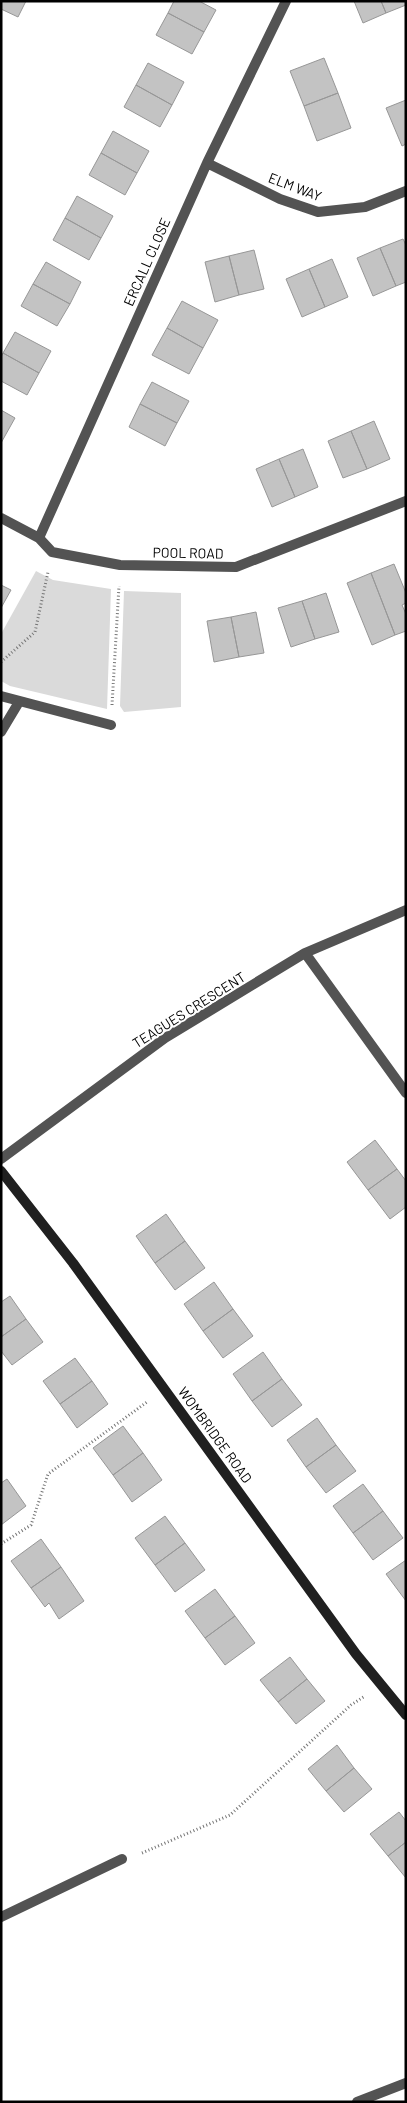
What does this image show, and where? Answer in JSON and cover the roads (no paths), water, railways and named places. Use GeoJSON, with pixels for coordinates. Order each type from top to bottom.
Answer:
{"type":"FeatureCollection","features":[{"type":"Feature","properties":{"kind":"street","name":"ERCALL CLOSE"},"geometry":{"type":"LineString","coordinates":[[39,538],[207,163],[286,1]]}},
{"type":"Feature","properties":{"kind":"street","name":"ELM WAY"},"geometry":{"type":"LineString","coordinates":[[207,163],[280,199],[318,212],[365,207],[406,192]]}},
{"type":"Feature","properties":{"kind":"street","name":"POOL ROAD"},"geometry":{"type":"LineString","coordinates":[[39,538],[52,552],[120,565],[236,567],[406,501]]}},
{"type":"Feature","properties":{"kind":"street"},"geometry":{"type":"LineString","coordinates":[[1,518],[39,538]]}},
{"type":"Feature","properties":{"kind":"street"},"geometry":{"type":"LineString","coordinates":[[1,696],[111,725]]}},
{"type":"Feature","properties":{"kind":"street"},"geometry":{"type":"LineString","coordinates":[[1,732],[19,702]]}},
{"type":"Feature","properties":{"kind":"street","name":"TEAGUES CRESCENT"},"geometry":{"type":"LineString","coordinates":[[1,1159],[165,1038],[306,953],[406,910]]}},
{"type":"Feature","properties":{"kind":"street"},"geometry":{"type":"LineString","coordinates":[[306,953],[406,1093]]}},
{"type":"Feature","properties":{"kind":"street","name":"WOMBRIDGE ROAD"},"geometry":{"type":"LineString","coordinates":[[1,1171],[73,1263],[350,1646],[406,1715]]}},
{"type":"Feature","properties":{"kind":"street"},"geometry":{"type":"LineString","coordinates":[[1,1917],[122,1859]]}},
{"type":"Feature","properties":{"kind":"street"},"geometry":{"type":"LineString","coordinates":[[357,2102],[406,2083]]}}]}
